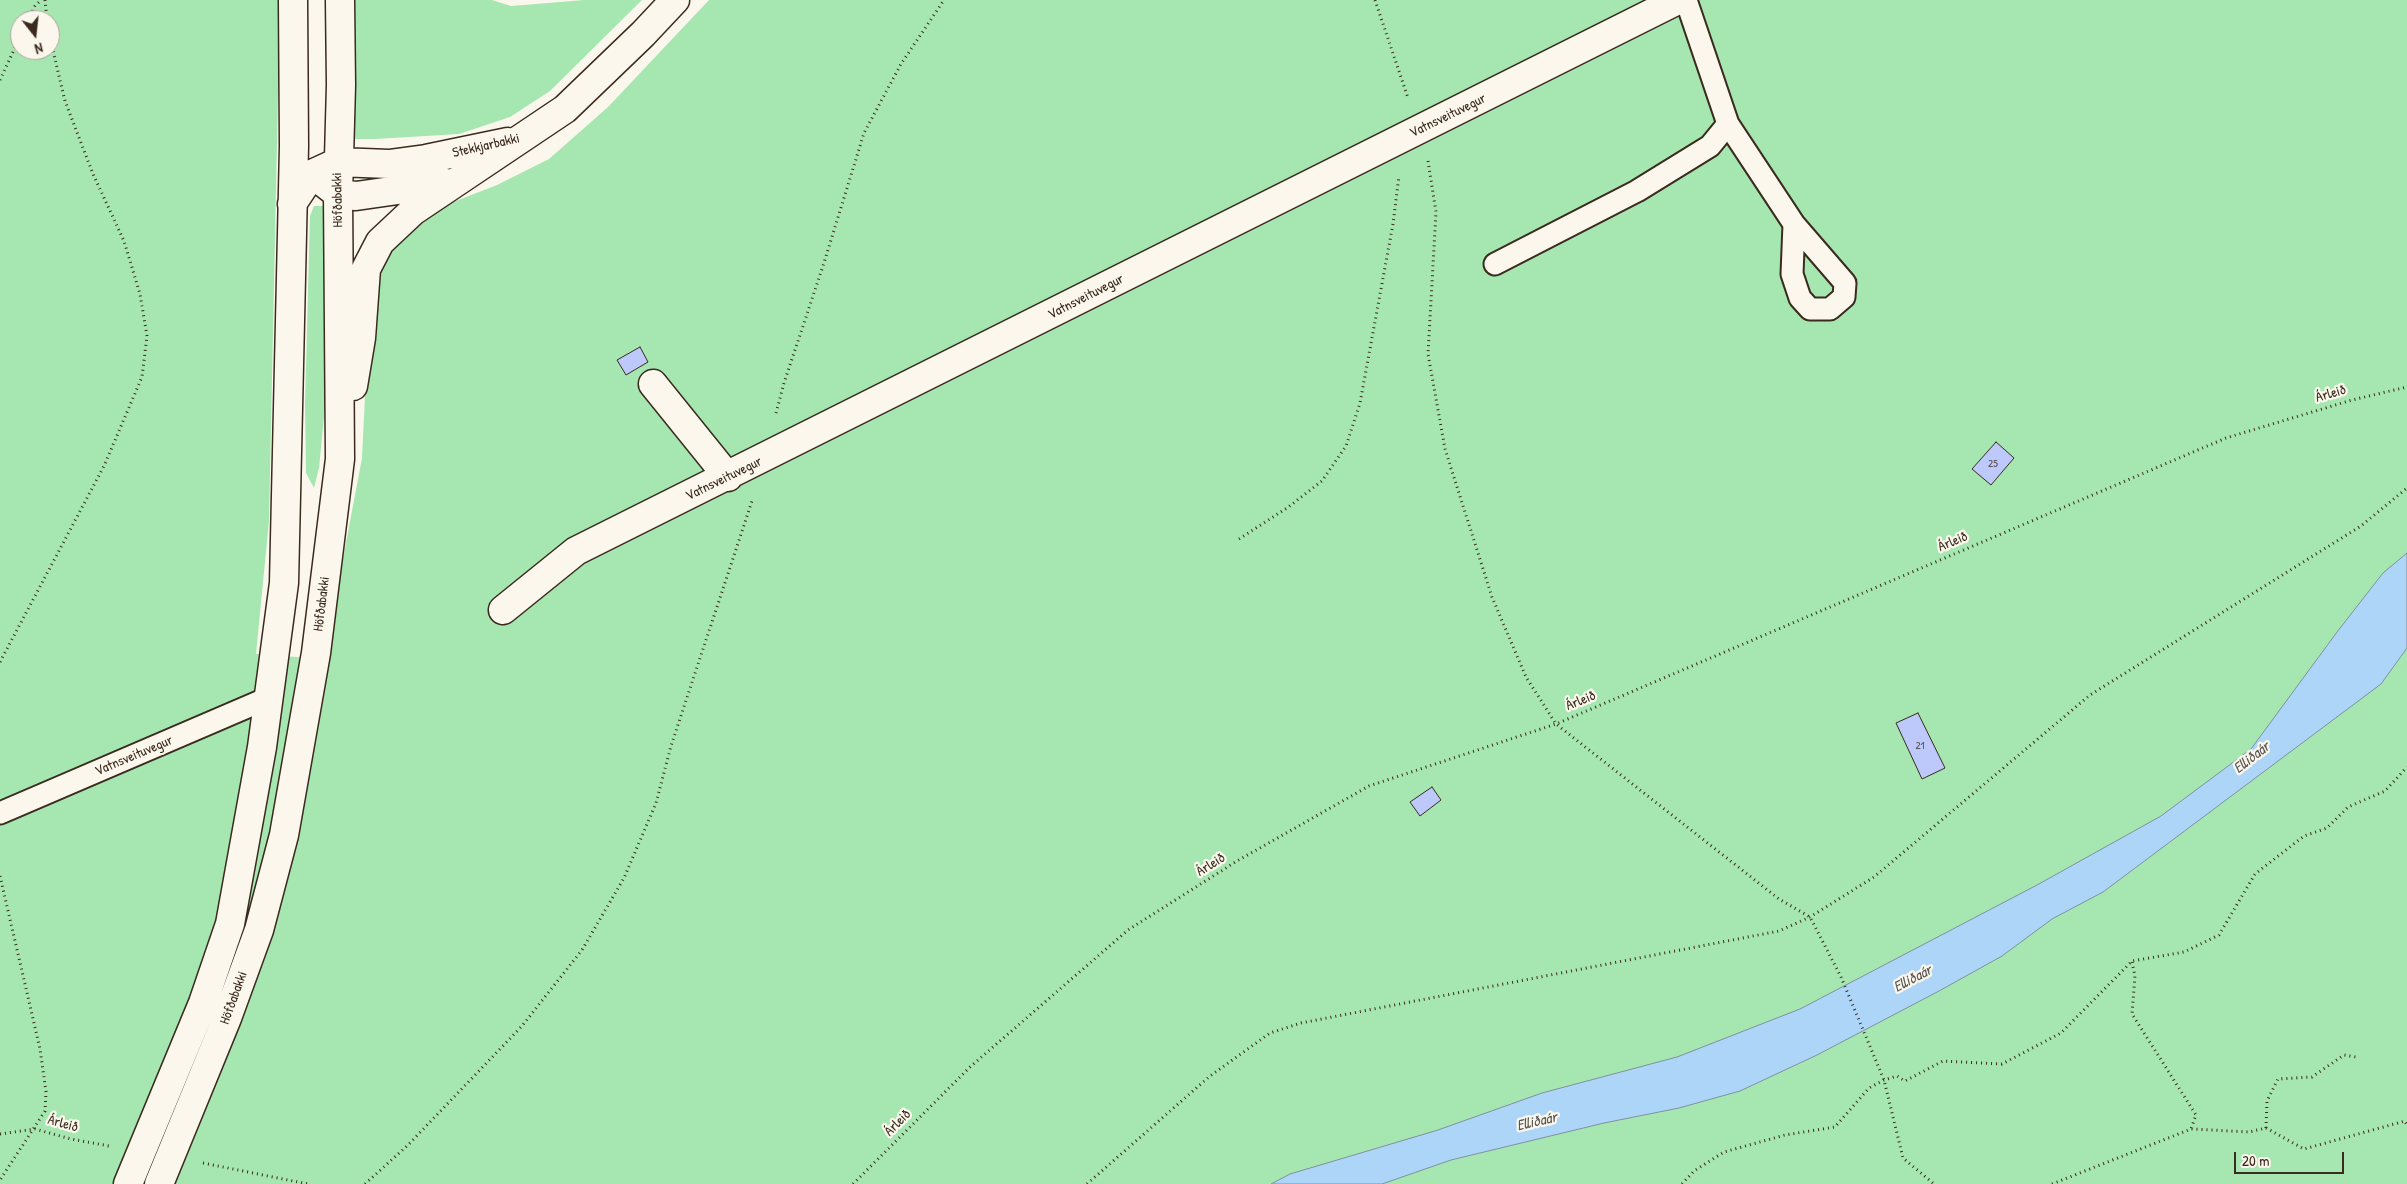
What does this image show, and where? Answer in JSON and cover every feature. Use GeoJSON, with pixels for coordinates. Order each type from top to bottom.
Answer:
{"type":"FeatureCollection","features":[{"type":"Feature","properties":{"kind":"main road","name":"Höfðabakki"},"geometry":{"type":"LineString","coordinates":[[128,1184],[199,1012],[230,924],[261,756],[284,583],[294,146],[294,0]]}},
{"type":"Feature","properties":{"kind":"main road","name":"Höfðabakki"},"geometry":{"type":"LineString","coordinates":[[159,1184],[227,1018],[259,930],[284,835],[316,653],[340,459],[338,162],[341,85],[340,0]]}},
{"type":"Feature","properties":{"kind":"main road","name":"Stekkjarbakki"},"geometry":{"type":"LineString","coordinates":[[312,174],[338,162],[389,164],[426,159],[522,139],[565,110],[675,0]]}},
{"type":"Feature","properties":{"kind":"main road","name":"Vatnsveituvegur"},"geometry":{"type":"LineString","coordinates":[[503,610],[576,552],[1678,0]]}},
{"type":"Feature","properties":{"kind":"main road"},"geometry":{"type":"LineString","coordinates":[[340,459],[361,338],[366,269],[380,242],[413,211],[522,139]]}},
{"type":"Feature","properties":{"kind":"main road"},"geometry":{"type":"LineString","coordinates":[[294,146],[312,174],[338,194],[356,196],[460,181]]}},
{"type":"Feature","properties":{"kind":"main road"},"geometry":{"type":"LineString","coordinates":[[292,204],[312,174]]}},
{"type":"Feature","properties":{"kind":"main road"},"geometry":{"type":"LineString","coordinates":[[653,384],[728,477]]}},
{"type":"Feature","properties":{"kind":"lane"},"geometry":{"type":"LineString","coordinates":[[1686,0],[1728,124],[1794,224]]}},
{"type":"Feature","properties":{"kind":"lane"},"geometry":{"type":"LineString","coordinates":[[1495,264],[1637,191],[1710,146],[1728,124]]}},
{"type":"Feature","properties":{"kind":"lane","name":"Vatnsveituvegur"},"geometry":{"type":"LineString","coordinates":[[0,813],[268,698]]}},
{"type":"Feature","properties":{"kind":"path"},"geometry":{"type":"LineString","coordinates":[[32,10],[34,6],[43,0]]}},
{"type":"Feature","properties":{"kind":"path"},"geometry":{"type":"LineString","coordinates":[[364,1184],[415,1138],[522,1026],[582,950],[624,878],[656,803],[671,746],[706,647],[764,459],[784,383],[864,133],[896,72],[944,0]]}},
{"type":"Feature","properties":{"kind":"path"},"geometry":{"type":"LineString","coordinates":[[1375,0],[1413,133],[1429,164],[1436,212],[1428,354],[1445,449],[1492,597],[1526,677],[1556,724],[1779,899],[1810,918],[1840,977],[1884,1080],[1903,1158],[1934,1184]]}},
{"type":"Feature","properties":{"kind":"path"},"geometry":{"type":"LineString","coordinates":[[0,80],[10,58]]}},
{"type":"Feature","properties":{"kind":"path"},"geometry":{"type":"LineString","coordinates":[[0,662],[104,466],[119,434],[142,377],[147,336],[140,294],[124,241],[93,174],[64,101],[55,60]]}},
{"type":"Feature","properties":{"kind":"path"},"geometry":{"type":"LineString","coordinates":[[1238,539],[1287,508],[1322,482],[1346,446],[1360,403],[1390,242],[1398,177],[1413,133]]}},
{"type":"Feature","properties":{"kind":"path","name":"Árleið"},"geometry":{"type":"LineString","coordinates":[[852,1184],[970,1068],[1128,930],[1237,862],[1369,786],[1556,724],[2226,438],[2352,400],[2407,387]]}},
{"type":"Feature","properties":{"kind":"path"},"geometry":{"type":"LineString","coordinates":[[1087,1184],[1210,1076],[1270,1033],[1311,1022],[1779,931],[1810,918],[1874,877],[2090,694],[2361,526],[2407,488]]}},
{"type":"Feature","properties":{"kind":"path"},"geometry":{"type":"LineString","coordinates":[[1682,1184],[1694,1171],[1724,1152],[1785,1135],[1835,1127],[1869,1088],[1884,1080],[1896,1076],[1905,1081],[1943,1061],[2002,1064],[2061,1033],[2132,961],[2184,952],[2219,935],[2255,874],[2304,836],[2327,828],[2348,807],[2385,791],[2407,767]]}},
{"type":"Feature","properties":{"kind":"path"},"geometry":{"type":"LineString","coordinates":[[0,876],[40,1049],[46,1092],[45,1110],[36,1129],[24,1142],[0,1180]]}},
{"type":"Feature","properties":{"kind":"path"},"geometry":{"type":"LineString","coordinates":[[2132,961],[2135,976],[2132,1014],[2196,1115],[2191,1129]]}},
{"type":"Feature","properties":{"kind":"path"},"geometry":{"type":"LineString","coordinates":[[2266,1128],[2267,1101],[2278,1079],[2312,1077],[2344,1055],[2356,1057]]}},
{"type":"Feature","properties":{"kind":"path"},"geometry":{"type":"LineString","coordinates":[[2052,1184],[2191,1129],[2249,1132],[2266,1128],[2304,1148],[2405,1121],[2407,1125]]}},
{"type":"Feature","properties":{"kind":"path","name":"Árleið"},"geometry":{"type":"LineString","coordinates":[[0,1134],[36,1129],[71,1139],[112,1146]]}},
{"type":"Feature","properties":{"kind":"path"},"geometry":{"type":"LineString","coordinates":[[194,1161],[308,1184]]}},
{"type":"Feature","properties":{"kind":"green space"},"geometry":{"type":"Polygon","coordinates":[[[0,0],[280,0],[269,521],[256,654],[324,659],[362,458],[370,294],[386,255],[418,222],[448,204],[497,185],[549,159],[608,107],[709,0],[2407,0],[2407,1184],[0,1184],[0,0]]]}},
{"type":"Feature","properties":{"kind":"green space"},"geometry":{"type":"Polygon","coordinates":[[[354,0],[492,0],[511,6],[584,0],[642,0],[550,91],[510,117],[459,134],[353,139],[354,0]]]}},
{"type":"Feature","properties":{"kind":"green space"},"geometry":{"type":"Polygon","coordinates":[[[314,206],[323,206],[327,213],[326,396],[319,468],[314,488],[306,473],[305,404],[310,216],[314,206]]]}},
{"type":"Feature","properties":{"kind":"water","name":"Elliðaár"},"geometry":{"type":"Polygon","coordinates":[[[2407,553],[2407,648],[2381,684],[2103,892],[2052,919],[2002,956],[1939,991],[1817,1055],[1740,1091],[1679,1108],[1604,1123],[1451,1160],[1382,1184],[1271,1184],[1290,1174],[1438,1130],[1542,1093],[1677,1057],[1800,1009],[2037,885],[2161,816],[2251,749],[2383,573],[2407,553]]]}},
{"type":"Feature","properties":{"kind":"building"},"geometry":{"type":"Polygon","coordinates":[[[640,347],[648,362],[626,375],[617,360],[640,347]]]}},
{"type":"Feature","properties":{"kind":"building"},"geometry":{"type":"Polygon","coordinates":[[[1996,442],[2014,458],[1991,485],[1972,469],[1996,442]]]}},
{"type":"Feature","properties":{"kind":"building"},"geometry":{"type":"Polygon","coordinates":[[[1918,713],[1945,768],[1922,779],[1896,723],[1918,713]]]}},
{"type":"Feature","properties":{"kind":"building"},"geometry":{"type":"Polygon","coordinates":[[[1432,787],[1441,800],[1420,816],[1410,802],[1432,787]]]}}]}
